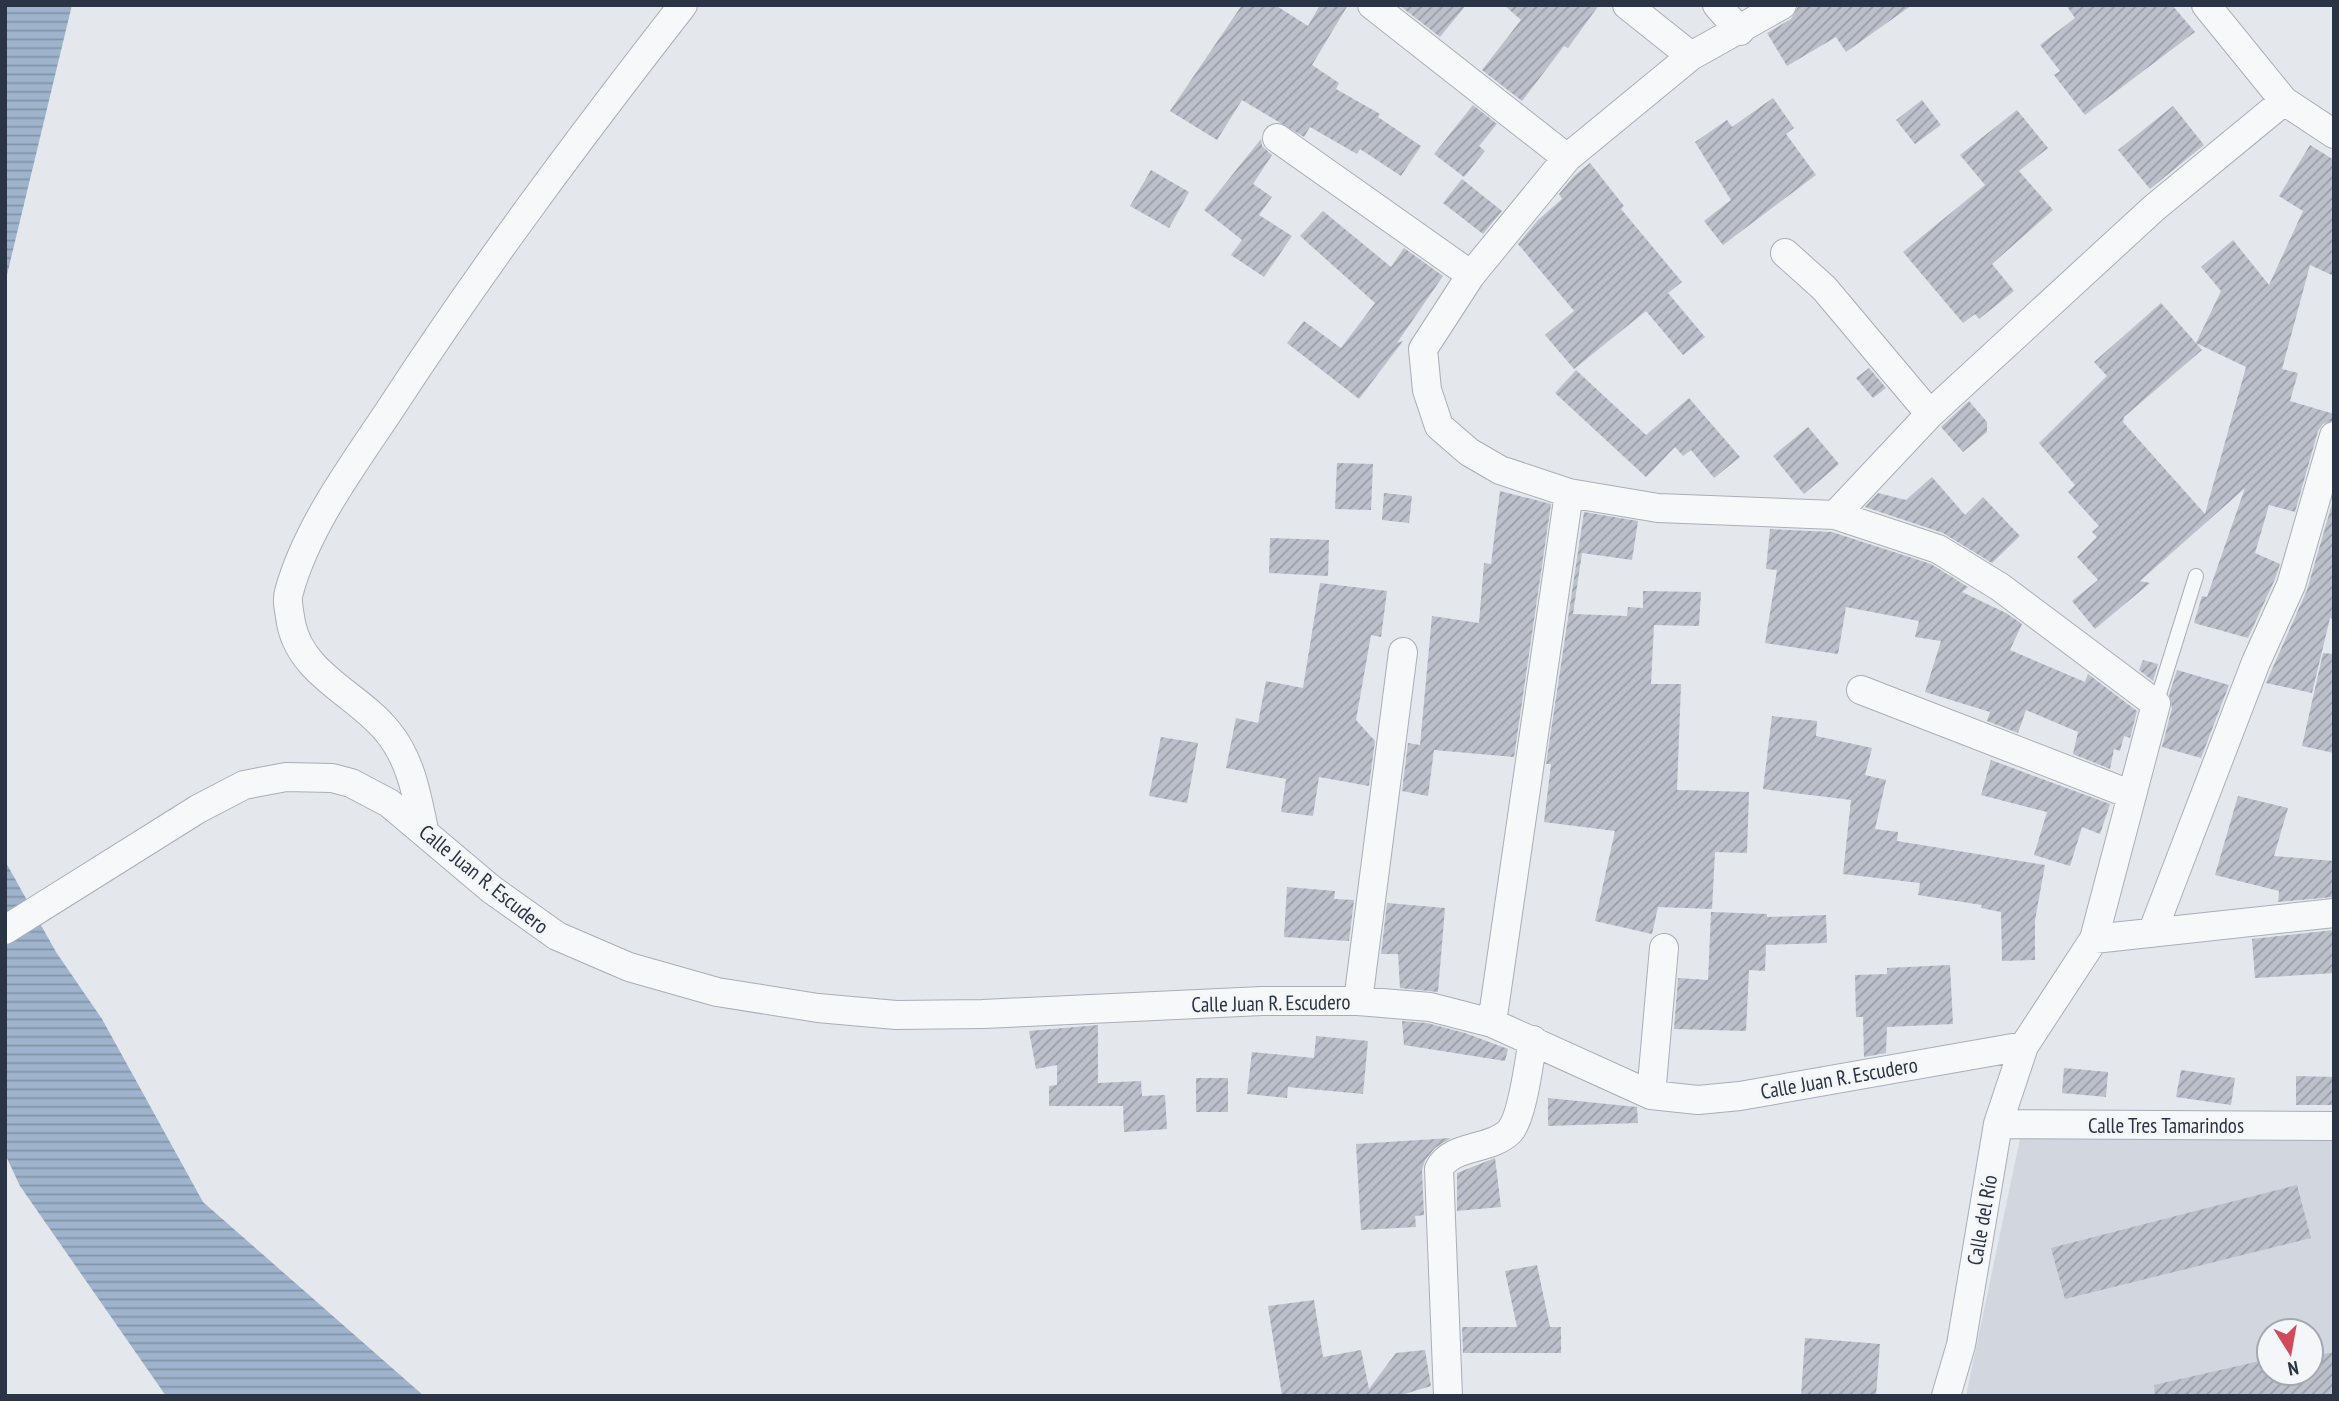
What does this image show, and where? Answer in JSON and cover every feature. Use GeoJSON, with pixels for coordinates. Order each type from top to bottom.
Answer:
{"type":"FeatureCollection","features":[{"type":"Feature","properties":{"kind":"street"},"geometry":{"type":"LineString","coordinates":[[424,830],[416,793],[401,751],[387,730],[316,669],[300,649],[292,626],[288,595],[306,548],[347,476],[471,285],[683,5]]}},
{"type":"Feature","properties":{"kind":"street"},"geometry":{"type":"LineString","coordinates":[[1372,5],[1567,159]]}},
{"type":"Feature","properties":{"kind":"street"},"geometry":{"type":"LineString","coordinates":[[1627,5],[1691,56]]}},
{"type":"Feature","properties":{"kind":"street"},"geometry":{"type":"LineString","coordinates":[[1717,5],[1740,31]]}},
{"type":"Feature","properties":{"kind":"street"},"geometry":{"type":"LineString","coordinates":[[1782,5],[1740,31],[1691,56],[1567,159],[1471,275],[1423,349],[1427,390],[1439,426],[1469,452],[1500,470],[1569,493],[1658,508],[1835,516],[1938,549],[2000,587],[2156,704],[2094,939],[2024,1046]]}},
{"type":"Feature","properties":{"kind":"street"},"geometry":{"type":"LineString","coordinates":[[2206,5],[2284,101],[2334,135]]}},
{"type":"Feature","properties":{"kind":"street"},"geometry":{"type":"LineString","coordinates":[[1835,516],[1930,414],[2154,208],[2284,101]]}},
{"type":"Feature","properties":{"kind":"street"},"geometry":{"type":"LineString","coordinates":[[1277,138],[1471,275]]}},
{"type":"Feature","properties":{"kind":"street"},"geometry":{"type":"LineString","coordinates":[[1785,254],[1824,288],[1930,414]]}},
{"type":"Feature","properties":{"kind":"street"},"geometry":{"type":"LineString","coordinates":[[2152,933],[2256,662],[2291,585],[2334,436]]}},
{"type":"Feature","properties":{"kind":"street"},"geometry":{"type":"LineString","coordinates":[[1492,1023],[1569,493]]}},
{"type":"Feature","properties":{"kind":"street"},"geometry":{"type":"LineString","coordinates":[[1357,1001],[1403,652]]}},
{"type":"Feature","properties":{"kind":"street"},"geometry":{"type":"LineString","coordinates":[[1861,690],[2132,795]]}},
{"type":"Feature","properties":{"kind":"street","name":"Calle Juan R. Escudero"},"geometry":{"type":"LineString","coordinates":[[5,930],[198,809],[244,785],[286,777],[332,778],[369,791],[424,830],[491,889],[557,936],[629,967],[690,986],[761,1001],[896,1015],[983,1014],[1262,1001],[1357,1001],[1430,1007],[1492,1023],[1651,1095],[1698,1100],[1740,1096],[2024,1046]]}},
{"type":"Feature","properties":{"kind":"street"},"geometry":{"type":"LineString","coordinates":[[2094,939],[2334,912]]}},
{"type":"Feature","properties":{"kind":"street"},"geometry":{"type":"LineString","coordinates":[[1651,1095],[1664,948]]}},
{"type":"Feature","properties":{"kind":"street"},"geometry":{"type":"LineString","coordinates":[[1448,1396],[1439,1169],[1448,1157],[1493,1140],[1510,1130],[1518,1111],[1533,1041]]}},
{"type":"Feature","properties":{"kind":"street","name":"Calle del Río"},"geometry":{"type":"LineString","coordinates":[[1946,1396],[1961,1345],[1998,1124],[2024,1046]]}},
{"type":"Feature","properties":{"kind":"street","name":"Calle Tres Tamarindos"},"geometry":{"type":"LineString","coordinates":[[1998,1124],[2334,1126]]}},
{"type":"Feature","properties":{"kind":"lane"},"geometry":{"type":"LineString","coordinates":[[2156,704],[2196,576]]}},
{"type":"Feature","properties":{"kind":"shaded area"},"geometry":{"type":"Polygon","coordinates":[[[2021,1134],[2334,1137],[2334,1396],[1966,1396],[2021,1134]]]}},
{"type":"Feature","properties":{"kind":"water"},"geometry":{"type":"Polygon","coordinates":[[[5,5],[72,5],[5,283],[5,5]]]}},
{"type":"Feature","properties":{"kind":"water"},"geometry":{"type":"Polygon","coordinates":[[[5,861],[56,952],[102,1019],[203,1202],[424,1396],[166,1396],[20,1186],[5,1154],[5,861]]]}},
{"type":"Feature","properties":{"kind":"building"},"geometry":{"type":"Polygon","coordinates":[[[1242,5],[1275,5],[1308,26],[1320,5],[1348,5],[1312,65],[1339,83],[1336,89],[1380,114],[1378,117],[1421,146],[1401,176],[1360,149],[1357,154],[1310,127],[1304,137],[1242,100],[1217,140],[1170,111],[1242,5]]]}},
{"type":"Feature","properties":{"kind":"building"},"geometry":{"type":"Polygon","coordinates":[[[1399,5],[1466,5],[1440,37],[1399,5]]]}},
{"type":"Feature","properties":{"kind":"building"},"geometry":{"type":"Polygon","coordinates":[[[1504,5],[1599,5],[1568,48],[1564,46],[1522,101],[1482,70],[1521,20],[1504,5]]]}},
{"type":"Feature","properties":{"kind":"building"},"geometry":{"type":"Polygon","coordinates":[[[1799,5],[1912,5],[1846,52],[1836,37],[1787,66],[1767,33],[1791,19],[1799,5]]]}},
{"type":"Feature","properties":{"kind":"building"},"geometry":{"type":"Polygon","coordinates":[[[2066,5],[2172,5],[2195,32],[2085,115],[2054,75],[2060,71],[2040,45],[2075,18],[2066,5]]]}},
{"type":"Feature","properties":{"kind":"building"},"geometry":{"type":"Polygon","coordinates":[[[1773,98],[1794,128],[1786,134],[1816,175],[1723,245],[1704,221],[1731,200],[1695,142],[1727,120],[1732,127],[1773,98]]]}},
{"type":"Feature","properties":{"kind":"building"},"geometry":{"type":"Polygon","coordinates":[[[1922,100],[1941,125],[1915,144],[1896,120],[1922,100]]]}},
{"type":"Feature","properties":{"kind":"building"},"geometry":{"type":"Polygon","coordinates":[[[1473,105],[1497,124],[1479,146],[1485,151],[1464,177],[1434,154],[1473,105]]]}},
{"type":"Feature","properties":{"kind":"building"},"geometry":{"type":"Polygon","coordinates":[[[2173,106],[2204,145],[2150,189],[2118,150],[2173,106]]]}},
{"type":"Feature","properties":{"kind":"building"},"geometry":{"type":"Polygon","coordinates":[[[2017,110],[2048,148],[2019,171],[2053,210],[1992,264],[2014,291],[1979,319],[1975,314],[1963,323],[1903,252],[1985,185],[1960,155],[2017,110]]]}},
{"type":"Feature","properties":{"kind":"building"},"geometry":{"type":"Polygon","coordinates":[[[1261,139],[1262,146],[1272,155],[1253,184],[1272,197],[1259,215],[1292,236],[1264,277],[1231,255],[1242,240],[1204,210],[1261,139]]]}},
{"type":"Feature","properties":{"kind":"building"},"geometry":{"type":"Polygon","coordinates":[[[2310,145],[2334,160],[2334,276],[2310,265],[2282,369],[2298,373],[2290,401],[2334,414],[2334,420],[2323,424],[2318,431],[2295,512],[2269,505],[2255,553],[2280,564],[2275,579],[2248,638],[2194,623],[2202,596],[2207,597],[2245,488],[2140,581],[2150,583],[2095,629],[2072,601],[2098,580],[2077,557],[2097,537],[2092,532],[2099,526],[2068,492],[2075,485],[2039,443],[2107,376],[2094,362],[2161,303],[2202,350],[2124,417],[2123,422],[2205,514],[2246,367],[2196,343],[2221,291],[2201,267],[2233,240],[2269,285],[2303,211],[2279,196],[2310,145]]]}},
{"type":"Feature","properties":{"kind":"building"},"geometry":{"type":"Polygon","coordinates":[[[1590,163],[1624,206],[1621,209],[1682,282],[1668,293],[1705,337],[1683,355],[1646,311],[1574,369],[1545,335],[1574,311],[1518,244],[1538,220],[1562,199],[1559,194],[1574,176],[1590,163]]]}},
{"type":"Feature","properties":{"kind":"building"},"geometry":{"type":"Polygon","coordinates":[[[1151,170],[1189,192],[1169,228],[1130,206],[1151,170]]]}},
{"type":"Feature","properties":{"kind":"building"},"geometry":{"type":"Polygon","coordinates":[[[1462,179],[1502,211],[1483,234],[1443,203],[1462,179]]]}},
{"type":"Feature","properties":{"kind":"building"},"geometry":{"type":"Polygon","coordinates":[[[1323,211],[1391,267],[1404,248],[1443,276],[1397,343],[1403,341],[1359,399],[1287,343],[1304,321],[1341,348],[1375,303],[1300,236],[1323,211]]]}},
{"type":"Feature","properties":{"kind":"building"},"geometry":{"type":"Polygon","coordinates":[[[1869,368],[1886,388],[1873,398],[1856,378],[1869,368]]]}},
{"type":"Feature","properties":{"kind":"building"},"geometry":{"type":"Polygon","coordinates":[[[1576,370],[1646,435],[1689,398],[1740,457],[1714,478],[1691,450],[1683,456],[1675,447],[1646,477],[1555,393],[1576,370]]]}},
{"type":"Feature","properties":{"kind":"building"},"geometry":{"type":"Polygon","coordinates":[[[1969,401],[1987,422],[1987,432],[1963,452],[1941,427],[1969,401]]]}},
{"type":"Feature","properties":{"kind":"building"},"geometry":{"type":"Polygon","coordinates":[[[1808,427],[1839,464],[1804,494],[1773,456],[1808,427]]]}},
{"type":"Feature","properties":{"kind":"building"},"geometry":{"type":"Polygon","coordinates":[[[1337,463],[1373,464],[1371,510],[1335,509],[1337,463]]]}},
{"type":"Feature","properties":{"kind":"building"},"geometry":{"type":"Polygon","coordinates":[[[1932,477],[1965,515],[1983,497],[2020,536],[1992,563],[1943,533],[1865,507],[1878,493],[1906,500],[1932,477]]]}},
{"type":"Feature","properties":{"kind":"building"},"geometry":{"type":"Polygon","coordinates":[[[1500,491],[1551,504],[1514,757],[1434,750],[1428,796],[1402,791],[1408,743],[1420,745],[1432,616],[1479,623],[1484,563],[1491,564],[1500,491]]]}},
{"type":"Feature","properties":{"kind":"building"},"geometry":{"type":"Polygon","coordinates":[[[1384,493],[1412,496],[1409,523],[1382,520],[1384,493]]]}},
{"type":"Feature","properties":{"kind":"building"},"geometry":{"type":"Polygon","coordinates":[[[2334,497],[2334,619],[2330,618],[2312,693],[2266,683],[2307,590],[2334,497]]]}},
{"type":"Feature","properties":{"kind":"building"},"geometry":{"type":"Polygon","coordinates":[[[1584,512],[1638,521],[1632,560],[1582,553],[1573,614],[1627,616],[1628,607],[1643,608],[1643,591],[1701,592],[1699,626],[1654,625],[1651,684],[1681,684],[1677,790],[1749,792],[1747,853],[1715,852],[1712,909],[1658,907],[1652,934],[1595,921],[1615,831],[1544,822],[1551,764],[1546,764],[1584,512]]]}},
{"type":"Feature","properties":{"kind":"building"},"geometry":{"type":"Polygon","coordinates":[[[1770,529],[1832,532],[1931,564],[1968,587],[1962,592],[2006,613],[2022,624],[2010,650],[2085,682],[2088,674],[2137,711],[2130,738],[2124,736],[2120,751],[2114,749],[2110,769],[2073,754],[2078,732],[2026,710],[2018,733],[1987,721],[1990,712],[1925,692],[1941,641],[1915,637],[1919,621],[1846,607],[1838,654],[1765,643],[1777,570],[1766,569],[1770,529]]]}},
{"type":"Feature","properties":{"kind":"building"},"geometry":{"type":"Polygon","coordinates":[[[1270,538],[1329,540],[1328,576],[1269,573],[1270,538]]]}},
{"type":"Feature","properties":{"kind":"building"},"geometry":{"type":"Polygon","coordinates":[[[1320,583],[1387,591],[1381,637],[1371,635],[1356,720],[1375,741],[1369,786],[1319,777],[1313,816],[1281,812],[1286,779],[1226,768],[1236,718],[1258,723],[1266,681],[1303,688],[1320,583]]]}},
{"type":"Feature","properties":{"kind":"building"},"geometry":{"type":"Polygon","coordinates":[[[2323,653],[2334,654],[2334,753],[2302,746],[2323,653]]]}},
{"type":"Feature","properties":{"kind":"building"},"geometry":{"type":"Polygon","coordinates":[[[2143,660],[2158,664],[2153,681],[2139,670],[2143,660]]]}},
{"type":"Feature","properties":{"kind":"building"},"geometry":{"type":"Polygon","coordinates":[[[2177,670],[2229,685],[2201,758],[2162,747],[2172,708],[2169,695],[2177,670]]]}},
{"type":"Feature","properties":{"kind":"building"},"geometry":{"type":"Polygon","coordinates":[[[1772,716],[1817,721],[1816,736],[1872,748],[1865,775],[1886,780],[1875,829],[1898,832],[1897,841],[2045,865],[2035,920],[2035,960],[2002,961],[2001,912],[1981,908],[1982,905],[1918,895],[1920,883],[1843,874],[1851,800],[1763,789],[1772,716]]]}},
{"type":"Feature","properties":{"kind":"building"},"geometry":{"type":"Polygon","coordinates":[[[1161,737],[1198,743],[1187,803],[1149,796],[1161,737]]]}},
{"type":"Feature","properties":{"kind":"building"},"geometry":{"type":"Polygon","coordinates":[[[1991,760],[2110,804],[2100,834],[2082,827],[2070,866],[2034,855],[2047,812],[1981,795],[1991,760]]]}},
{"type":"Feature","properties":{"kind":"building"},"geometry":{"type":"Polygon","coordinates":[[[2238,796],[2288,808],[2274,856],[2334,861],[2334,897],[2278,902],[2279,891],[2215,875],[2238,796]]]}},
{"type":"Feature","properties":{"kind":"building"},"geometry":{"type":"Polygon","coordinates":[[[1287,887],[1335,891],[1334,899],[1354,900],[1349,941],[1284,937],[1287,887]]]}},
{"type":"Feature","properties":{"kind":"building"},"geometry":{"type":"Polygon","coordinates":[[[1387,903],[1445,908],[1438,992],[1400,988],[1398,954],[1381,954],[1387,903]]]}},
{"type":"Feature","properties":{"kind":"building"},"geometry":{"type":"Polygon","coordinates":[[[1711,912],[1767,914],[1767,917],[1826,915],[1827,943],[1766,945],[1765,971],[1749,970],[1746,1031],[1674,1029],[1678,978],[1708,980],[1711,912]]]}},
{"type":"Feature","properties":{"kind":"building"},"geometry":{"type":"Polygon","coordinates":[[[2334,930],[2334,973],[2255,978],[2252,939],[2334,930]]]}},
{"type":"Feature","properties":{"kind":"building"},"geometry":{"type":"Polygon","coordinates":[[[1950,965],[1953,1024],[1887,1027],[1886,1053],[1864,1057],[1863,1017],[1856,1017],[1855,975],[1887,974],[1887,968],[1950,965]]]}},
{"type":"Feature","properties":{"kind":"building"},"geometry":{"type":"Polygon","coordinates":[[[1402,1021],[1427,1023],[1465,1033],[1508,1049],[1505,1061],[1404,1045],[1402,1021]]]}},
{"type":"Feature","properties":{"kind":"building"},"geometry":{"type":"Polygon","coordinates":[[[1098,1025],[1098,1083],[1141,1081],[1142,1096],[1165,1095],[1167,1129],[1124,1132],[1123,1106],[1049,1106],[1049,1086],[1057,1085],[1057,1065],[1036,1069],[1029,1031],[1098,1025]]]}},
{"type":"Feature","properties":{"kind":"building"},"geometry":{"type":"Polygon","coordinates":[[[1316,1036],[1368,1041],[1363,1094],[1288,1087],[1287,1098],[1247,1094],[1252,1052],[1314,1058],[1316,1036]]]}},
{"type":"Feature","properties":{"kind":"building"},"geometry":{"type":"Polygon","coordinates":[[[2064,1068],[2108,1072],[2106,1097],[2062,1093],[2064,1068]]]}},
{"type":"Feature","properties":{"kind":"building"},"geometry":{"type":"Polygon","coordinates":[[[2181,1070],[2235,1078],[2231,1105],[2176,1097],[2181,1070]]]}},
{"type":"Feature","properties":{"kind":"building"},"geometry":{"type":"Polygon","coordinates":[[[2296,1076],[2334,1077],[2334,1105],[2296,1105],[2296,1076]]]}},
{"type":"Feature","properties":{"kind":"building"},"geometry":{"type":"Polygon","coordinates":[[[1196,1078],[1228,1078],[1228,1112],[1196,1112],[1196,1078]]]}},
{"type":"Feature","properties":{"kind":"building"},"geometry":{"type":"Polygon","coordinates":[[[1548,1098],[1637,1107],[1638,1123],[1548,1126],[1548,1098]]]}},
{"type":"Feature","properties":{"kind":"building"},"geometry":{"type":"Polygon","coordinates":[[[1451,1138],[1435,1148],[1425,1160],[1422,1170],[1424,1215],[1415,1216],[1416,1227],[1361,1230],[1356,1144],[1451,1138]]]}},
{"type":"Feature","properties":{"kind":"building"},"geometry":{"type":"Polygon","coordinates":[[[1495,1158],[1501,1207],[1457,1211],[1457,1173],[1495,1158]]]}},
{"type":"Feature","properties":{"kind":"building"},"geometry":{"type":"Polygon","coordinates":[[[2297,1185],[2311,1238],[2065,1299],[2051,1248],[2297,1185]]]}},
{"type":"Feature","properties":{"kind":"building"},"geometry":{"type":"Polygon","coordinates":[[[1537,1265],[1550,1327],[1561,1327],[1561,1353],[1463,1353],[1462,1327],[1517,1327],[1505,1271],[1537,1265]]]}},
{"type":"Feature","properties":{"kind":"building"},"geometry":{"type":"Polygon","coordinates":[[[1314,1300],[1323,1357],[1361,1350],[1369,1389],[1396,1353],[1425,1350],[1431,1386],[1398,1396],[1282,1396],[1268,1306],[1314,1300]]]}},
{"type":"Feature","properties":{"kind":"building"},"geometry":{"type":"Polygon","coordinates":[[[1805,1338],[1880,1344],[1876,1396],[1801,1396],[1805,1338]]]}},
{"type":"Feature","properties":{"kind":"building"},"geometry":{"type":"Polygon","coordinates":[[[2334,1352],[2334,1396],[2155,1396],[2154,1385],[2255,1362],[2255,1387],[2325,1387],[2325,1354],[2334,1352]]]}}]}
